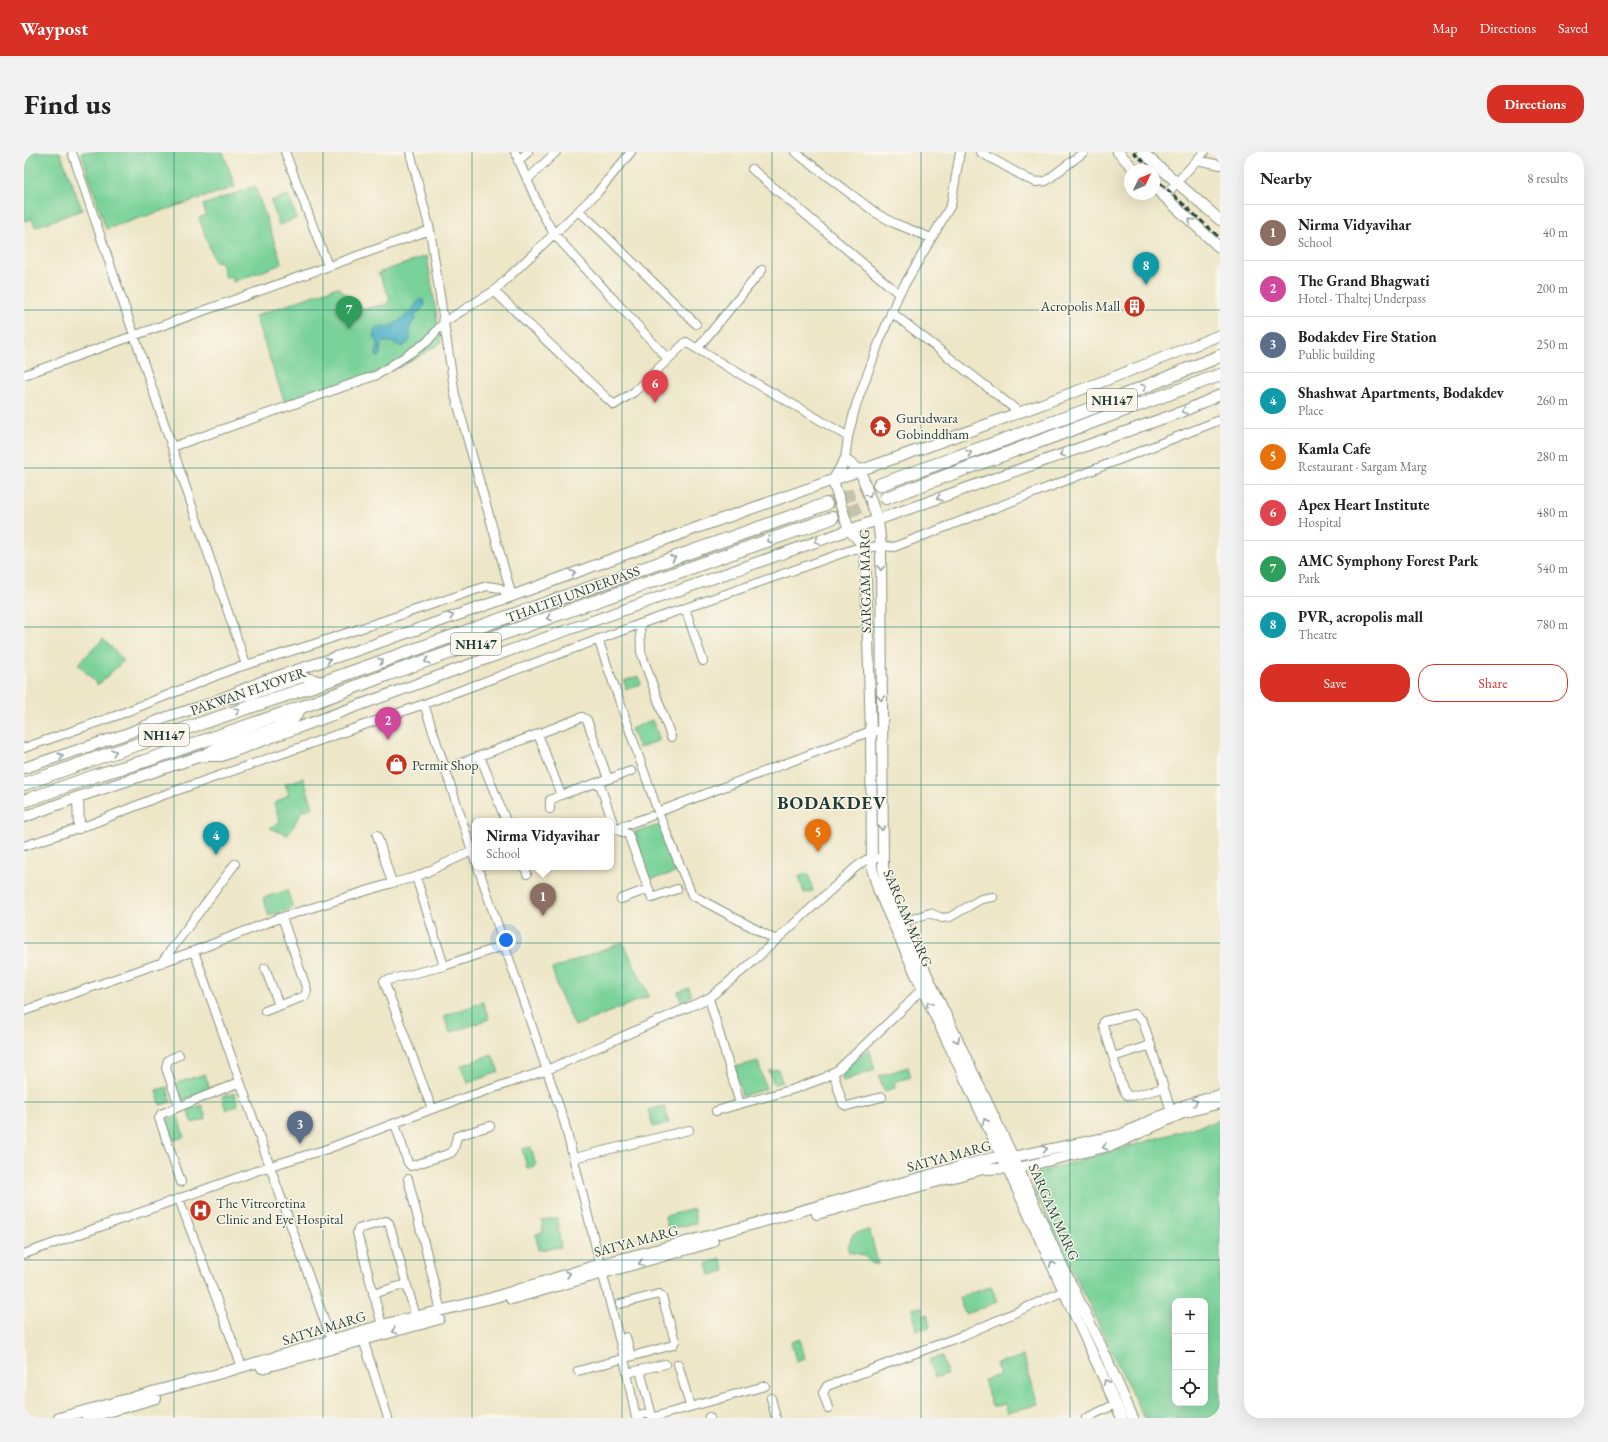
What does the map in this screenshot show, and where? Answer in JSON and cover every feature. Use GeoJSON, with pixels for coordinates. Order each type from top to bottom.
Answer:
{"type":"FeatureCollection","features":[{"type":"Feature","properties":{"kind":"highway","name":"NH147"},"geometry":{"type":"LineString","coordinates":[[879,485],[1095,406],[1220,356]]}},
{"type":"Feature","properties":{"kind":"highway","name":"NH147"},"geometry":{"type":"LineString","coordinates":[[886,498],[1220,375]]}},
{"type":"Feature","properties":{"kind":"highway","name":"THALTEJ UNDERPASS"},"geometry":{"type":"LineString","coordinates":[[324,682],[826,504]]}},
{"type":"Feature","properties":{"kind":"highway","name":"THALTEJ UNDERPASS"},"geometry":{"type":"LineString","coordinates":[[302,707],[389,674],[832,518]]}},
{"type":"Feature","properties":{"kind":"highway","name":"PAKWAN FLYOVER"},"geometry":{"type":"LineString","coordinates":[[24,784],[102,756],[324,682]]}},
{"type":"Feature","properties":{"kind":"highway","name":"NH147"},"geometry":{"type":"LineString","coordinates":[[24,801],[97,775],[145,761],[302,707]]}},
{"type":"Feature","properties":{"kind":"main road"},"geometry":{"type":"LineString","coordinates":[[1118,152],[1129,164]]}},
{"type":"Feature","properties":{"kind":"main road"},"geometry":{"type":"LineString","coordinates":[[1142,152],[1220,220]]}},
{"type":"Feature","properties":{"kind":"main road"},"geometry":{"type":"LineString","coordinates":[[1160,193],[1220,248]]}},
{"type":"Feature","properties":{"kind":"main road"},"geometry":{"type":"LineString","coordinates":[[24,768],[126,734],[214,702],[263,681],[358,650],[512,596],[702,526],[833,481],[1104,381],[1220,335]]}},
{"type":"Feature","properties":{"kind":"main road"},"geometry":{"type":"LineString","coordinates":[[201,756],[221,756],[469,665],[878,521],[1184,411],[1220,396]]}},
{"type":"Feature","properties":{"kind":"main road"},"geometry":{"type":"LineString","coordinates":[[833,481],[845,460],[860,470]]}},
{"type":"Feature","properties":{"kind":"main road","name":"SARGAM MARG"},"geometry":{"type":"LineString","coordinates":[[860,470],[878,521],[881,546],[882,867],[888,890],[1013,1157],[1055,1251],[1101,1346],[1133,1418]]}},
{"type":"Feature","properties":{"kind":"main road","name":"SARGAM MARG"},"geometry":{"type":"LineString","coordinates":[[833,481],[849,530],[865,547],[871,731],[872,868],[879,892],[922,988],[1002,1156],[1122,1418]]}},
{"type":"Feature","properties":{"kind":"main road"},"geometry":{"type":"LineString","coordinates":[[214,702],[247,696],[302,677],[324,682]]}},
{"type":"Feature","properties":{"kind":"main road"},"geometry":{"type":"LineString","coordinates":[[24,817],[78,796],[201,756],[218,747],[275,728],[294,719],[302,707]]}},
{"type":"Feature","properties":{"kind":"main road"},"geometry":{"type":"LineString","coordinates":[[78,796],[79,828]]}},
{"type":"Feature","properties":{"kind":"main road","name":"SATYA MARG"},"geometry":{"type":"LineString","coordinates":[[87,1418],[242,1367],[333,1344],[363,1339],[602,1269],[1002,1156],[1013,1157],[1120,1135],[1184,1104],[1220,1095]]}},
{"type":"Feature","properties":{"kind":"main road","name":"SATYA MARG"},"geometry":{"type":"LineString","coordinates":[[59,1418],[165,1392],[333,1344],[382,1325],[441,1312],[602,1269],[716,1241],[983,1169],[1007,1167],[1018,1168],[1113,1145],[1183,1113],[1220,1103]]}},
{"type":"Feature","properties":{"kind":"street"},"geometry":{"type":"LineString","coordinates":[[72,152],[246,665]]}},
{"type":"Feature","properties":{"kind":"street"},"geometry":{"type":"LineString","coordinates":[[285,152],[328,266]]}},
{"type":"Feature","properties":{"kind":"street"},"geometry":{"type":"LineString","coordinates":[[410,152],[430,230],[455,395],[512,596]]}},
{"type":"Feature","properties":{"kind":"street"},"geometry":{"type":"LineString","coordinates":[[515,152],[541,211],[554,234],[668,359]]}},
{"type":"Feature","properties":{"kind":"street"},"geometry":{"type":"LineString","coordinates":[[518,161],[528,152]]}},
{"type":"Feature","properties":{"kind":"street"},"geometry":{"type":"LineString","coordinates":[[527,180],[556,152]]}},
{"type":"Feature","properties":{"kind":"street"},"geometry":{"type":"LineString","coordinates":[[172,447],[377,375],[427,342],[444,322],[494,291],[597,193],[631,152]]}},
{"type":"Feature","properties":{"kind":"street"},"geometry":{"type":"LineString","coordinates":[[795,152],[814,168],[876,213],[931,238]]}},
{"type":"Feature","properties":{"kind":"street"},"geometry":{"type":"LineString","coordinates":[[845,460],[848,437],[856,405],[891,312],[899,294],[952,205],[960,152]]}},
{"type":"Feature","properties":{"kind":"street"},"geometry":{"type":"LineString","coordinates":[[980,152],[1028,180],[1036,182],[1046,181],[1084,152]]}},
{"type":"Feature","properties":{"kind":"street"},"geometry":{"type":"LineString","coordinates":[[1164,197],[1204,152]]}},
{"type":"Feature","properties":{"kind":"street"},"geometry":{"type":"LineString","coordinates":[[1197,160],[1220,165]]}},
{"type":"Feature","properties":{"kind":"street"},"geometry":{"type":"LineString","coordinates":[[752,169],[899,294]]}},
{"type":"Feature","properties":{"kind":"street"},"geometry":{"type":"LineString","coordinates":[[578,211],[601,231],[662,293],[696,324]]}},
{"type":"Feature","properties":{"kind":"street"},"geometry":{"type":"LineString","coordinates":[[24,375],[430,230]]}},
{"type":"Feature","properties":{"kind":"street"},"geometry":{"type":"LineString","coordinates":[[697,349],[762,270]]}},
{"type":"Feature","properties":{"kind":"street"},"geometry":{"type":"LineString","coordinates":[[494,291],[614,405],[634,392],[686,342],[722,365],[809,413],[848,437]]}},
{"type":"Feature","properties":{"kind":"street"},"geometry":{"type":"LineString","coordinates":[[891,312],[1019,412]]}},
{"type":"Feature","properties":{"kind":"street"},"geometry":{"type":"LineString","coordinates":[[24,846],[91,824],[158,797],[424,704],[598,639],[854,549],[881,546],[894,547],[1220,420]]}},
{"type":"Feature","properties":{"kind":"street"},"geometry":{"type":"LineString","coordinates":[[24,748],[118,716],[246,665],[487,586],[500,588],[512,596]]}},
{"type":"Feature","properties":{"kind":"street"},"geometry":{"type":"LineString","coordinates":[[685,608],[703,661]]}},
{"type":"Feature","properties":{"kind":"street"},"geometry":{"type":"LineString","coordinates":[[640,624],[641,652],[671,737]]}},
{"type":"Feature","properties":{"kind":"street"},"geometry":{"type":"LineString","coordinates":[[598,639],[655,814],[692,895],[776,940]]}},
{"type":"Feature","properties":{"kind":"street"},"geometry":{"type":"LineString","coordinates":[[24,1011],[194,951],[282,917],[416,877],[472,851],[424,704]]}},
{"type":"Feature","properties":{"kind":"street"},"geometry":{"type":"LineString","coordinates":[[445,769],[582,717],[587,720],[608,779]]}},
{"type":"Feature","properties":{"kind":"street"},"geometry":{"type":"LineString","coordinates":[[614,830],[871,731],[882,731]]}},
{"type":"Feature","properties":{"kind":"street"},"geometry":{"type":"LineString","coordinates":[[538,734],[561,795]]}},
{"type":"Feature","properties":{"kind":"street"},"geometry":{"type":"LineString","coordinates":[[480,756],[505,818]]}},
{"type":"Feature","properties":{"kind":"street"},"geometry":{"type":"LineString","coordinates":[[550,809],[550,800],[631,771]]}},
{"type":"Feature","properties":{"kind":"street"},"geometry":{"type":"LineString","coordinates":[[599,782],[610,818]]}},
{"type":"Feature","properties":{"kind":"street"},"geometry":{"type":"LineString","coordinates":[[614,830],[628,834],[652,898],[677,889]]}},
{"type":"Feature","properties":{"kind":"street"},"geometry":{"type":"LineString","coordinates":[[377,835],[392,883]]}},
{"type":"Feature","properties":{"kind":"street"},"geometry":{"type":"LineString","coordinates":[[24,1254],[270,1166],[327,1149],[432,1110],[547,1070],[709,998],[748,966],[856,867],[866,860],[882,857]]}},
{"type":"Feature","properties":{"kind":"street"},"geometry":{"type":"LineString","coordinates":[[161,963],[235,864]]}},
{"type":"Feature","properties":{"kind":"street"},"geometry":{"type":"LineString","coordinates":[[479,870],[564,1120],[602,1269],[628,1357]]}},
{"type":"Feature","properties":{"kind":"street"},"geometry":{"type":"LineString","coordinates":[[416,877],[444,966]]}},
{"type":"Feature","properties":{"kind":"street"},"geometry":{"type":"LineString","coordinates":[[621,899],[648,889]]}},
{"type":"Feature","properties":{"kind":"street"},"geometry":{"type":"LineString","coordinates":[[903,922],[930,913],[942,918],[950,917],[979,902],[981,899],[993,897]]}},
{"type":"Feature","properties":{"kind":"street"},"geometry":{"type":"LineString","coordinates":[[265,1011],[305,996],[307,990],[282,917]]}},
{"type":"Feature","properties":{"kind":"street"},"geometry":{"type":"LineString","coordinates":[[432,1110],[384,981],[444,966],[505,944]]}},
{"type":"Feature","properties":{"kind":"street"},"geometry":{"type":"LineString","coordinates":[[194,951],[333,1344]]}},
{"type":"Feature","properties":{"kind":"street"},"geometry":{"type":"LineString","coordinates":[[265,968],[279,1005]]}},
{"type":"Feature","properties":{"kind":"street"},"geometry":{"type":"LineString","coordinates":[[716,1111],[794,1089],[824,1078],[833,1072],[907,1005],[922,988]]}},
{"type":"Feature","properties":{"kind":"street"},"geometry":{"type":"LineString","coordinates":[[709,998],[740,1104]]}},
{"type":"Feature","properties":{"kind":"street"},"geometry":{"type":"LineString","coordinates":[[1164,1088],[1132,1096],[1127,1095],[1123,1089],[1103,1025],[1104,1021],[1135,1014],[1143,1021],[1172,1111]]}},
{"type":"Feature","properties":{"kind":"street"},"geometry":{"type":"LineString","coordinates":[[1113,1057],[1151,1045]]}},
{"type":"Feature","properties":{"kind":"street"},"geometry":{"type":"LineString","coordinates":[[179,1106],[166,1068],[168,1060],[180,1055]]}},
{"type":"Feature","properties":{"kind":"street"},"geometry":{"type":"LineString","coordinates":[[833,1072],[843,1104],[846,1106],[882,1097]]}},
{"type":"Feature","properties":{"kind":"street"},"geometry":{"type":"LineString","coordinates":[[181,1182],[159,1118],[161,1114],[240,1082]]}},
{"type":"Feature","properties":{"kind":"street"},"geometry":{"type":"LineString","coordinates":[[395,1124],[408,1163],[411,1166],[451,1153],[454,1149],[457,1136],[490,1126]]}},
{"type":"Feature","properties":{"kind":"street"},"geometry":{"type":"LineString","coordinates":[[574,1158],[688,1130]]}},
{"type":"Feature","properties":{"kind":"street"},"geometry":{"type":"LineString","coordinates":[[408,1179],[441,1312]]}},
{"type":"Feature","properties":{"kind":"street"},"geometry":{"type":"LineString","coordinates":[[179,1199],[242,1367]]}},
{"type":"Feature","properties":{"kind":"street"},"geometry":{"type":"LineString","coordinates":[[382,1325],[357,1233],[358,1229],[386,1221],[389,1223],[416,1317]]}},
{"type":"Feature","properties":{"kind":"street"},"geometry":{"type":"LineString","coordinates":[[373,1294],[406,1284]]}},
{"type":"Feature","properties":{"kind":"street"},"geometry":{"type":"LineString","coordinates":[[828,1408],[823,1393],[827,1386],[964,1335],[1064,1291]]}},
{"type":"Feature","properties":{"kind":"street"},"geometry":{"type":"LineString","coordinates":[[578,1371],[673,1345],[675,1341],[662,1297],[658,1294],[620,1304]]}},
{"type":"Feature","properties":{"kind":"street"},"geometry":{"type":"LineString","coordinates":[[626,1337],[628,1357],[627,1374],[636,1417],[651,1412]]}},
{"type":"Feature","properties":{"kind":"street"},"geometry":{"type":"LineString","coordinates":[[363,1339],[388,1418]]}},
{"type":"Feature","properties":{"kind":"street"},"geometry":{"type":"LineString","coordinates":[[627,1374],[665,1364]]}},
{"type":"Feature","properties":{"kind":"street"},"geometry":{"type":"LineString","coordinates":[[678,1364],[690,1406]]}},
{"type":"Feature","properties":{"kind":"street"},"geometry":{"type":"LineString","coordinates":[[640,1370],[652,1416],[654,1417],[765,1386]]}},
{"type":"Feature","properties":{"kind":"street"},"geometry":{"type":"LineString","coordinates":[[771,1398],[776,1418]]}},
{"type":"Feature","properties":{"kind":"street"},"geometry":{"type":"LineString","coordinates":[[1086,1418],[1116,1404]]}},
{"type":"Feature","properties":{"kind":"green space"},"geometry":{"type":"Polygon","coordinates":[[[24,152],[60,152],[82,210],[35,227],[32,219],[24,221],[24,152]]]}},
{"type":"Feature","properties":{"kind":"green space"},"geometry":{"type":"Polygon","coordinates":[[[81,152],[223,152],[235,187],[106,229],[81,152]]]}},
{"type":"Feature","properties":{"kind":"green space"},"geometry":{"type":"Polygon","coordinates":[[[255,186],[282,264],[233,282],[231,276],[226,278],[220,261],[215,262],[199,218],[206,215],[203,205],[255,186]]]}},
{"type":"Feature","properties":{"kind":"green space"},"geometry":{"type":"Polygon","coordinates":[[[288,195],[297,218],[279,225],[271,201],[288,195]]]}},
{"type":"Feature","properties":{"kind":"green space"},"geometry":{"type":"Polygon","coordinates":[[[427,256],[441,343],[402,366],[285,403],[255,316],[338,287],[363,309],[387,304],[390,298],[378,273],[427,256]]]}},
{"type":"Feature","properties":{"kind":"green space"},"geometry":{"type":"Polygon","coordinates":[[[103,639],[124,660],[98,685],[78,664],[103,639]]]}},
{"type":"Feature","properties":{"kind":"green space"},"geometry":{"type":"Polygon","coordinates":[[[638,676],[641,684],[626,689],[624,681],[638,676]]]}},
{"type":"Feature","properties":{"kind":"green space"},"geometry":{"type":"Polygon","coordinates":[[[652,720],[660,740],[639,748],[631,729],[652,720]]]}},
{"type":"Feature","properties":{"kind":"green space"},"geometry":{"type":"Polygon","coordinates":[[[303,778],[313,807],[302,811],[288,835],[270,828],[280,821],[274,804],[289,794],[285,784],[303,778]]]}},
{"type":"Feature","properties":{"kind":"green space"},"geometry":{"type":"Polygon","coordinates":[[[664,824],[678,872],[648,880],[635,832],[664,824]]]}},
{"type":"Feature","properties":{"kind":"green space"},"geometry":{"type":"Polygon","coordinates":[[[808,873],[813,891],[804,893],[799,876],[808,873]]]}},
{"type":"Feature","properties":{"kind":"green space"},"geometry":{"type":"Polygon","coordinates":[[[287,890],[293,908],[269,916],[263,898],[287,890]]]}},
{"type":"Feature","properties":{"kind":"green space"},"geometry":{"type":"Polygon","coordinates":[[[623,942],[649,996],[575,1026],[559,992],[552,969],[623,942]]]}},
{"type":"Feature","properties":{"kind":"green space"},"geometry":{"type":"Polygon","coordinates":[[[689,988],[692,996],[681,1001],[678,992],[689,988]]]}},
{"type":"Feature","properties":{"kind":"green space"},"geometry":{"type":"Polygon","coordinates":[[[483,1002],[489,1019],[450,1033],[444,1016],[483,1002]]]}},
{"type":"Feature","properties":{"kind":"green space"},"geometry":{"type":"Polygon","coordinates":[[[869,1049],[875,1070],[843,1081],[839,1069],[869,1049]]]}},
{"type":"Feature","properties":{"kind":"green space"},"geometry":{"type":"Polygon","coordinates":[[[492,1054],[499,1072],[468,1083],[461,1066],[492,1054]]]}},
{"type":"Feature","properties":{"kind":"green space"},"geometry":{"type":"Polygon","coordinates":[[[758,1061],[766,1089],[742,1096],[734,1067],[758,1061]]]}},
{"type":"Feature","properties":{"kind":"green space"},"geometry":{"type":"Polygon","coordinates":[[[908,1067],[911,1077],[894,1082],[895,1088],[884,1091],[879,1076],[908,1067]]]}},
{"type":"Feature","properties":{"kind":"green space"},"geometry":{"type":"Polygon","coordinates":[[[778,1069],[782,1082],[774,1085],[769,1071],[778,1069]]]}},
{"type":"Feature","properties":{"kind":"green space"},"geometry":{"type":"Polygon","coordinates":[[[205,1074],[210,1090],[182,1100],[176,1083],[205,1074]]]}},
{"type":"Feature","properties":{"kind":"green space"},"geometry":{"type":"Polygon","coordinates":[[[167,1087],[171,1102],[160,1105],[156,1090],[167,1087]]]}},
{"type":"Feature","properties":{"kind":"green space"},"geometry":{"type":"Polygon","coordinates":[[[234,1093],[238,1105],[226,1110],[222,1097],[234,1093]]]}},
{"type":"Feature","properties":{"kind":"green space"},"geometry":{"type":"Polygon","coordinates":[[[202,1105],[206,1119],[192,1123],[188,1109],[202,1105]]]}},
{"type":"Feature","properties":{"kind":"green space"},"geometry":{"type":"Polygon","coordinates":[[[664,1106],[669,1123],[653,1127],[648,1110],[664,1106]]]}},
{"type":"Feature","properties":{"kind":"green space"},"geometry":{"type":"Polygon","coordinates":[[[178,1116],[184,1137],[173,1140],[167,1119],[178,1116]]]}},
{"type":"Feature","properties":{"kind":"green space"},"geometry":{"type":"Polygon","coordinates":[[[1220,1120],[1220,1418],[1144,1418],[1035,1192],[1033,1180],[1037,1173],[1220,1120]]]}},
{"type":"Feature","properties":{"kind":"green space"},"geometry":{"type":"Polygon","coordinates":[[[531,1147],[536,1166],[527,1168],[522,1149],[531,1147]]]}},
{"type":"Feature","properties":{"kind":"green space"},"geometry":{"type":"Polygon","coordinates":[[[694,1209],[696,1223],[668,1229],[665,1216],[694,1209]]]}},
{"type":"Feature","properties":{"kind":"green space"},"geometry":{"type":"Polygon","coordinates":[[[557,1218],[561,1247],[538,1250],[536,1234],[543,1233],[542,1220],[557,1218]]]}},
{"type":"Feature","properties":{"kind":"green space"},"geometry":{"type":"Polygon","coordinates":[[[870,1230],[878,1264],[873,1264],[863,1255],[849,1252],[848,1247],[853,1234],[870,1230]]]}},
{"type":"Feature","properties":{"kind":"green space"},"geometry":{"type":"Polygon","coordinates":[[[721,1259],[725,1271],[710,1275],[707,1263],[721,1259]]]}},
{"type":"Feature","properties":{"kind":"green space"},"geometry":{"type":"Polygon","coordinates":[[[991,1286],[997,1302],[965,1314],[959,1298],[991,1286]]]}},
{"type":"Feature","properties":{"kind":"green space"},"geometry":{"type":"Polygon","coordinates":[[[922,1307],[923,1315],[927,1314],[930,1327],[916,1330],[912,1308],[922,1307]]]}},
{"type":"Feature","properties":{"kind":"green space"},"geometry":{"type":"Polygon","coordinates":[[[800,1339],[805,1358],[796,1361],[791,1342],[800,1339]]]}},
{"type":"Feature","properties":{"kind":"green space"},"geometry":{"type":"Polygon","coordinates":[[[942,1356],[947,1374],[935,1378],[929,1360],[942,1356]]]}},
{"type":"Feature","properties":{"kind":"green space"},"geometry":{"type":"Polygon","coordinates":[[[1023,1356],[1038,1404],[1008,1413],[1005,1404],[992,1407],[984,1380],[1000,1375],[996,1364],[1023,1356]]]}},
{"type":"Feature","properties":{"kind":"water"},"geometry":{"type":"Polygon","coordinates":[[[420,300],[423,300],[425,303],[424,307],[415,315],[416,319],[410,325],[409,342],[402,347],[392,342],[381,344],[380,356],[377,357],[376,353],[378,343],[374,338],[374,332],[376,329],[380,326],[393,325],[410,312],[420,300]]]}},
{"type":"Feature","properties":{"kind":"tunnel"},"geometry":{"type":"LineString","coordinates":[[826,504],[879,485]]}},
{"type":"Feature","properties":{"kind":"tunnel"},"geometry":{"type":"LineString","coordinates":[[832,518],[886,498]]}},
{"type":"Feature","properties":{"kind":"railway"},"geometry":{"type":"LineString","coordinates":[[1133,152],[1146,164]]}},
{"type":"Feature","properties":{"kind":"railway"},"geometry":{"type":"LineString","coordinates":[[1160,183],[1220,238]]}},
{"type":"Feature","properties":{"kind":"place","name":"PVR, acropolis mall"},"geometry":{"type":"Point","coordinates":[1146,285]}},
{"type":"Feature","properties":{"kind":"place","name":"Acropolis Mall"},"geometry":{"type":"Point","coordinates":[1135,306]}},
{"type":"Feature","properties":{"kind":"place","name":"AMC Symphony Forest Park"},"geometry":{"type":"Point","coordinates":[349,329]}},
{"type":"Feature","properties":{"kind":"place","name":"Apex Heart Institute"},"geometry":{"type":"Point","coordinates":[655,403]}},
{"type":"Feature","properties":{"kind":"place","name":"Gurudwara Gobinddham"},"geometry":{"type":"Point","coordinates":[880,426]}},
{"type":"Feature","properties":{"kind":"place","name":"The Grand Bhagwati"},"geometry":{"type":"Point","coordinates":[388,740]}},
{"type":"Feature","properties":{"kind":"place","name":"Permit Shop"},"geometry":{"type":"Point","coordinates":[396,765]}},
{"type":"Feature","properties":{"kind":"place","name":"Kamla Cafe"},"geometry":{"type":"Point","coordinates":[818,852]}},
{"type":"Feature","properties":{"kind":"place","name":"Shashwat Apartments, Bodakdev"},"geometry":{"type":"Point","coordinates":[216,855]}},
{"type":"Feature","properties":{"kind":"place","name":"Nirma Vidyavihar"},"geometry":{"type":"Point","coordinates":[543,916]}},
{"type":"Feature","properties":{"kind":"place","name":"Bodakdev Fire Station"},"geometry":{"type":"Point","coordinates":[300,1144]}},
{"type":"Feature","properties":{"kind":"place","name":"The Vitreoretina Clinic and Eye Hospital"},"geometry":{"type":"Point","coordinates":[201,1211]}},
{"type":"Feature","properties":{"kind":"district","name":"BODAKDEV"},"geometry":{"type":"Point","coordinates":[832,802]}}]}
